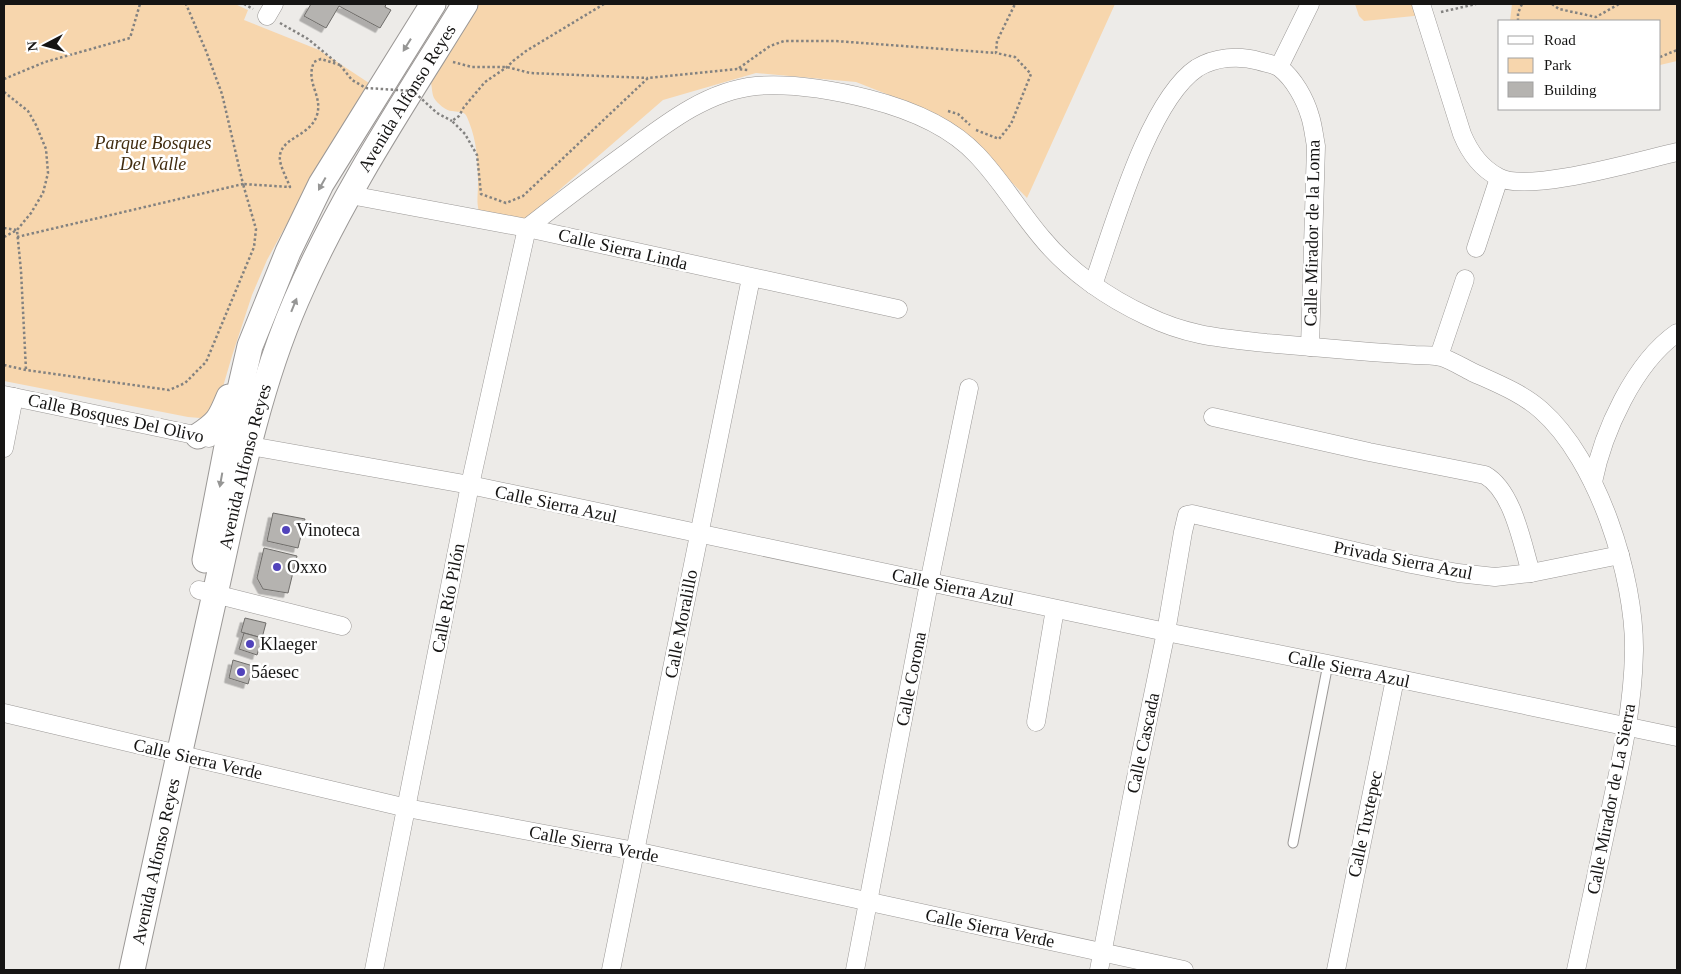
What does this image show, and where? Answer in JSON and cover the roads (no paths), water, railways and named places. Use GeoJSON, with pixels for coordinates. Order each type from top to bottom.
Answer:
{"type":"FeatureCollection","features":[{"type":"Feature","properties":{"kind":"main road","name":"Avenida Alfonso Reyes"},"geometry":{"type":"LineString","coordinates":[[132,970],[172,753],[238,443],[250,346],[288,252],[321,184],[433,4]]}},
{"type":"Feature","properties":{"kind":"main road","name":"Avenida Alfonso Reyes"},"geometry":{"type":"LineString","coordinates":[[238,443],[295,302],[322,243],[349,193],[465,4]]}},
{"type":"Feature","properties":{"kind":"main road"},"geometry":{"type":"LineString","coordinates":[[198,436],[218,421],[250,346]]}},
{"type":"Feature","properties":{"kind":"main road","name":"Avenida Alfonso Reyes"},"geometry":{"type":"LineString","coordinates":[[118,970],[146,842],[172,753]]}},
{"type":"Feature","properties":{"kind":"street"},"geometry":{"type":"LineString","coordinates":[[1093,285],[1136,163],[1162,109],[1178,85],[1197,68],[1217,59],[1251,58],[1280,67],[1310,4]]}},
{"type":"Feature","properties":{"kind":"street"},"geometry":{"type":"LineString","coordinates":[[1421,4],[1467,146],[1475,157],[1499,178],[1519,182],[1545,182],[1677,152]]}},
{"type":"Feature","properties":{"kind":"street","name":"Calle Mirador de la Loma"},"geometry":{"type":"LineString","coordinates":[[1280,67],[1297,88],[1311,116],[1316,146],[1310,347]]}},
{"type":"Feature","properties":{"kind":"street"},"geometry":{"type":"LineString","coordinates":[[527,228],[553,206],[651,134],[703,103],[731,91],[754,86],[792,86],[833,92],[882,103],[914,114],[948,130],[973,150],[994,173],[1044,241],[1065,262],[1093,285],[1143,315],[1178,330],[1206,336],[1310,347],[1440,356],[1465,279]]}},
{"type":"Feature","properties":{"kind":"street"},"geometry":{"type":"LineString","coordinates":[[1476,248],[1499,178]]}},
{"type":"Feature","properties":{"kind":"street","name":"Calle Sierra Linda"},"geometry":{"type":"LineString","coordinates":[[349,193],[361,197],[527,228],[898,309]]}},
{"type":"Feature","properties":{"kind":"street","name":"Calle Río Pilón"},"geometry":{"type":"LineString","coordinates":[[378,969],[407,808],[470,485],[527,228]]}},
{"type":"Feature","properties":{"kind":"street","name":"Calle Moralillo"},"geometry":{"type":"LineString","coordinates":[[611,970],[750,278]]}},
{"type":"Feature","properties":{"kind":"street"},"geometry":{"type":"LineString","coordinates":[[1593,482],[1607,431],[1620,404],[1652,358],[1677,333]]}},
{"type":"Feature","properties":{"kind":"street","name":"Calle Mirador de La Sierra"},"geometry":{"type":"LineString","coordinates":[[1440,356],[1526,399],[1556,425],[1593,482],[1609,519],[1620,555],[1630,604],[1634,646],[1628,726],[1576,970]]}},
{"type":"Feature","properties":{"kind":"street","name":"Calle Corona"},"geometry":{"type":"LineString","coordinates":[[855,970],[968,388]]}},
{"type":"Feature","properties":{"kind":"street"},"geometry":{"type":"LineString","coordinates":[[4,448],[9,396]]}},
{"type":"Feature","properties":{"kind":"street","name":"Calle Bosques Del Olivo"},"geometry":{"type":"LineString","coordinates":[[9,396],[238,443]]}},
{"type":"Feature","properties":{"kind":"street"},"geometry":{"type":"LineString","coordinates":[[1213,417],[1369,452],[1485,475],[1492,479],[1507,500],[1531,573]]}},
{"type":"Feature","properties":{"kind":"street","name":"Calle Sierra Azul"},"geometry":{"type":"LineString","coordinates":[[238,443],[470,485],[929,583],[1677,737]]}},
{"type":"Feature","properties":{"kind":"street","name":"Privada Sierra Azul"},"geometry":{"type":"LineString","coordinates":[[1187,515],[1192,514],[1458,573],[1494,577],[1531,573],[1620,555]]}},
{"type":"Feature","properties":{"kind":"street","name":"Calle Cascada"},"geometry":{"type":"LineString","coordinates":[[1099,970],[1166,632],[1187,515]]}},
{"type":"Feature","properties":{"kind":"street"},"geometry":{"type":"LineString","coordinates":[[207,592],[342,626]]}},
{"type":"Feature","properties":{"kind":"street"},"geometry":{"type":"LineString","coordinates":[[1036,722],[1055,609]]}},
{"type":"Feature","properties":{"kind":"street","name":"Calle Tuxtepec"},"geometry":{"type":"LineString","coordinates":[[1336,970],[1395,679]]}},
{"type":"Feature","properties":{"kind":"street","name":"Calle Sierra Verde"},"geometry":{"type":"LineString","coordinates":[[4,713],[407,808],[635,851],[1184,970]]}},
{"type":"Feature","properties":{"kind":"lane"},"geometry":{"type":"LineString","coordinates":[[1293,843],[1328,664]]}},
{"type":"Feature","properties":{"kind":"place","name":"Vinoteca"},"geometry":{"type":"Point","coordinates":[286,530]}},
{"type":"Feature","properties":{"kind":"place","name":"Oxxo"},"geometry":{"type":"Point","coordinates":[277,567]}},
{"type":"Feature","properties":{"kind":"place","name":"Klaeger"},"geometry":{"type":"Point","coordinates":[250,644]}},
{"type":"Feature","properties":{"kind":"place","name":"5áesec"},"geometry":{"type":"Point","coordinates":[241,672]}},
{"type":"Feature","properties":{"kind":"park label","name":"Parque Bosques Del Valle"},"geometry":{"type":"Point","coordinates":[153,153]}}]}
